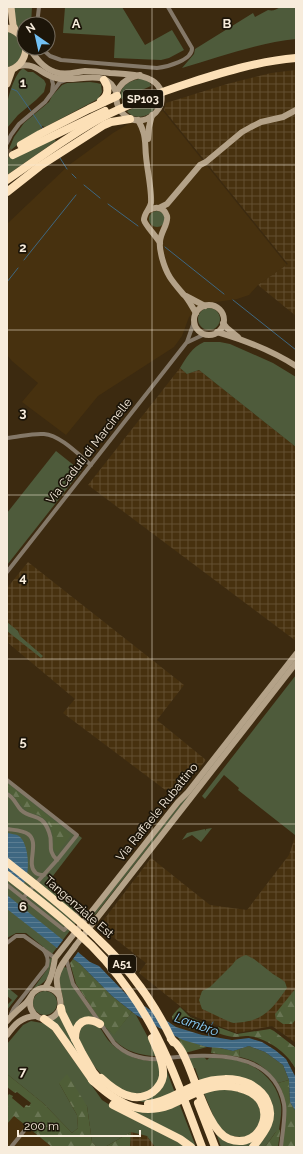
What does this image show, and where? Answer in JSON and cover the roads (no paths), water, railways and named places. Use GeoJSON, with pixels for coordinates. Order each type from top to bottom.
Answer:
{"type":"FeatureCollection","features":[{"type":"Feature","properties":{"kind":"highway","name":"SP103"},"geometry":{"type":"LineString","coordinates":[[104,80],[108,87],[105,99],[40,134],[13,153],[123,102],[158,88],[248,60],[296,52]]}},
{"type":"Feature","properties":{"kind":"highway","name":"SP103"},"geometry":{"type":"LineString","coordinates":[[7,180],[86,127],[144,98],[235,69],[267,62],[296,58]]}},
{"type":"Feature","properties":{"kind":"highway","name":"SP103"},"geometry":{"type":"LineString","coordinates":[[96,105],[117,97]]}},
{"type":"Feature","properties":{"kind":"highway","name":"SP103"},"geometry":{"type":"LineString","coordinates":[[7,192],[40,166],[104,125],[111,122],[134,120]]}},
{"type":"Feature","properties":{"kind":"highway","name":"Tangenziale Est"},"geometry":{"type":"LineString","coordinates":[[7,862],[57,902],[98,938],[124,966],[148,998],[164,1024],[186,1071],[214,1147]]}},
{"type":"Feature","properties":{"kind":"highway","name":"Tangenziale Est"},"geometry":{"type":"LineString","coordinates":[[7,875],[80,934],[110,966],[130,992],[149,1021],[170,1064],[202,1147]]}},
{"type":"Feature","properties":{"kind":"highway"},"geometry":{"type":"LineString","coordinates":[[61,1008],[93,1072],[110,1091],[118,1096],[133,1103],[142,1105],[161,1101],[198,1084],[218,1080],[236,1080],[245,1082],[254,1086],[260,1095],[264,1113],[263,1123],[259,1130],[249,1138],[242,1141],[230,1140],[219,1132],[211,1120],[183,1053],[171,1039]]}},
{"type":"Feature","properties":{"kind":"highway"},"geometry":{"type":"LineString","coordinates":[[44,1019],[55,1027],[102,1095],[114,1105],[180,1139],[191,1147]]}},
{"type":"Feature","properties":{"kind":"highway"},"geometry":{"type":"LineString","coordinates":[[76,1040],[76,1029],[82,1022],[90,1020],[100,1024]]}},
{"type":"Feature","properties":{"kind":"highway"},"geometry":{"type":"LineString","coordinates":[[89,1064],[107,1083],[122,1094],[133,1097],[145,1096],[150,1093],[159,1086],[163,1076],[162,1062],[150,1034],[149,1021]]}},
{"type":"Feature","properties":{"kind":"highway"},"geometry":{"type":"LineString","coordinates":[[92,1080],[114,1099],[123,1104],[142,1109],[170,1105],[204,1089],[215,1086],[238,1087],[260,1095],[266,1098],[269,1107],[270,1120],[267,1130],[253,1147]]}},
{"type":"Feature","properties":{"kind":"main road"},"geometry":{"type":"LineString","coordinates":[[11,7],[13,24],[16,31]]}},
{"type":"Feature","properties":{"kind":"main road"},"geometry":{"type":"LineString","coordinates":[[7,28],[16,31]]}},
{"type":"Feature","properties":{"kind":"main road"},"geometry":{"type":"LineString","coordinates":[[7,84],[13,69],[24,56]]}},
{"type":"Feature","properties":{"kind":"street"},"geometry":{"type":"LineString","coordinates":[[50,56],[61,60],[157,68],[171,65],[191,55],[192,48],[168,7]]}},
{"type":"Feature","properties":{"kind":"street"},"geometry":{"type":"LineString","coordinates":[[35,56],[44,66],[60,74],[85,72],[140,75],[149,78],[156,83],[159,89],[161,97],[159,107],[156,113],[146,119],[134,120]]}},
{"type":"Feature","properties":{"kind":"street"},"geometry":{"type":"LineString","coordinates":[[13,69],[27,65],[33,66],[51,77],[66,80]]}},
{"type":"Feature","properties":{"kind":"street"},"geometry":{"type":"LineString","coordinates":[[117,97],[119,88],[123,82],[140,75]]}},
{"type":"Feature","properties":{"kind":"street"},"geometry":{"type":"LineString","coordinates":[[51,77],[53,84],[51,95]]}},
{"type":"Feature","properties":{"kind":"street"},"geometry":{"type":"LineString","coordinates":[[7,143],[15,129],[45,102],[60,82],[89,77],[108,81],[113,85],[119,108],[142,128],[144,134],[151,201],[149,210]]}},
{"type":"Feature","properties":{"kind":"street"},"geometry":{"type":"LineString","coordinates":[[166,215],[170,206],[206,162],[242,132],[261,122],[283,117],[296,110]]}},
{"type":"Feature","properties":{"kind":"street"},"geometry":{"type":"LineString","coordinates":[[152,115],[149,127],[148,142],[154,196],[158,208]]}},
{"type":"Feature","properties":{"kind":"street"},"geometry":{"type":"LineString","coordinates":[[160,243],[146,225],[144,219],[145,214],[153,208],[158,208],[167,204],[200,165],[206,162]]}},
{"type":"Feature","properties":{"kind":"street"},"geometry":{"type":"LineString","coordinates":[[158,208],[164,210],[166,215],[167,222],[163,228],[160,243],[168,275],[196,313]]}},
{"type":"Feature","properties":{"kind":"street"},"geometry":{"type":"LineString","coordinates":[[151,230],[163,228]]}},
{"type":"Feature","properties":{"kind":"street"},"geometry":{"type":"LineString","coordinates":[[184,295],[205,306]]}},
{"type":"Feature","properties":{"kind":"street"},"geometry":{"type":"LineString","coordinates":[[205,306],[212,306],[219,310],[223,316],[221,328],[217,332],[211,334],[205,334],[198,330],[194,322],[196,313],[200,308],[205,306]]}},
{"type":"Feature","properties":{"kind":"street","name":"Via Caduti di Marcinelle"},"geometry":{"type":"LineString","coordinates":[[7,572],[187,342],[194,322]]}},
{"type":"Feature","properties":{"kind":"street"},"geometry":{"type":"LineString","coordinates":[[223,323],[241,339]]}},
{"type":"Feature","properties":{"kind":"street"},"geometry":{"type":"LineString","coordinates":[[217,332],[241,339],[278,355],[296,366]]}},
{"type":"Feature","properties":{"kind":"street","name":"Via Caduti di Marcinelle"},"geometry":{"type":"LineString","coordinates":[[187,342],[205,334]]}},
{"type":"Feature","properties":{"kind":"street"},"geometry":{"type":"LineString","coordinates":[[7,438],[43,434],[53,436],[62,441],[91,465]]}},
{"type":"Feature","properties":{"kind":"street","name":"Via Raffaele Rubattino"},"geometry":{"type":"LineString","coordinates":[[45,988],[52,974],[55,958],[296,654]]}},
{"type":"Feature","properties":{"kind":"street","name":"Via Raffaele Rubattino"},"geometry":{"type":"LineString","coordinates":[[61,1008],[57,983],[58,974],[66,958],[90,925],[296,663]]}},
{"type":"Feature","properties":{"kind":"street"},"geometry":{"type":"LineString","coordinates":[[7,780],[77,835],[23,898]]}},
{"type":"Feature","properties":{"kind":"street"},"geometry":{"type":"LineString","coordinates":[[7,794],[14,799],[21,810],[42,820],[50,832],[51,852],[57,860]]}},
{"type":"Feature","properties":{"kind":"street"},"geometry":{"type":"LineString","coordinates":[[7,829],[27,833],[31,837],[33,842],[32,867],[34,872],[37,874],[44,875]]}},
{"type":"Feature","properties":{"kind":"street"},"geometry":{"type":"LineString","coordinates":[[7,885],[64,930],[81,909]]}},
{"type":"Feature","properties":{"kind":"street"},"geometry":{"type":"LineString","coordinates":[[7,943],[16,936],[24,936],[55,958]]}},
{"type":"Feature","properties":{"kind":"street"},"geometry":{"type":"LineString","coordinates":[[8,1020],[14,1008],[47,966],[48,958],[43,950]]}},
{"type":"Feature","properties":{"kind":"street"},"geometry":{"type":"LineString","coordinates":[[66,958],[73,984],[107,1034],[119,1048],[130,1055],[154,1059],[191,1056],[224,1056],[243,1060],[260,1068],[266,1073],[275,1082],[283,1101],[284,1110],[280,1147]]}},
{"type":"Feature","properties":{"kind":"street"},"geometry":{"type":"LineString","coordinates":[[8,1020],[38,990],[45,988],[53,989],[58,994]]}},
{"type":"Feature","properties":{"kind":"street"},"geometry":{"type":"LineString","coordinates":[[31,997],[30,1008],[36,1016]]}},
{"type":"Feature","properties":{"kind":"street"},"geometry":{"type":"LineString","coordinates":[[7,1035],[21,1019],[36,1016],[49,1019],[61,1008]]}},
{"type":"Feature","properties":{"kind":"street"},"geometry":{"type":"LineString","coordinates":[[11,1147],[24,1131]]}},
{"type":"Feature","properties":{"kind":"water"},"geometry":{"type":"Polygon","coordinates":[[[7,833],[19,836],[27,851],[27,877],[20,889],[7,879],[7,833]]]}},
{"type":"Feature","properties":{"kind":"water"},"geometry":{"type":"Polygon","coordinates":[[[7,895],[63,940],[57,948],[7,909],[7,895]]]}},
{"type":"Feature","properties":{"kind":"water"},"geometry":{"type":"Polygon","coordinates":[[[78,952],[90,962],[99,966],[126,994],[176,1027],[202,1035],[232,1040],[249,1038],[262,1042],[275,1050],[286,1059],[295,1076],[296,1112],[290,1102],[289,1080],[283,1065],[265,1052],[249,1046],[233,1051],[207,1047],[183,1040],[165,1031],[136,1015],[112,996],[79,963],[73,959],[78,952]]]}},
{"type":"Feature","properties":{"kind":"waterway"},"geometry":{"type":"LineString","coordinates":[[12,89],[17,91],[31,111]]}},
{"type":"Feature","properties":{"kind":"waterway"},"geometry":{"type":"LineString","coordinates":[[33,114],[43,129]]}},
{"type":"Feature","properties":{"kind":"waterway"},"geometry":{"type":"LineString","coordinates":[[60,158],[67,169]]}},
{"type":"Feature","properties":{"kind":"waterway"},"geometry":{"type":"LineString","coordinates":[[72,174],[76,178]]}},
{"type":"Feature","properties":{"kind":"waterway"},"geometry":{"type":"LineString","coordinates":[[84,185],[100,198]]}},
{"type":"Feature","properties":{"kind":"waterway"},"geometry":{"type":"LineString","coordinates":[[24,260],[76,195]]}},
{"type":"Feature","properties":{"kind":"waterway"},"geometry":{"type":"LineString","coordinates":[[108,204],[138,226]]}},
{"type":"Feature","properties":{"kind":"waterway"},"geometry":{"type":"LineString","coordinates":[[165,247],[224,294]]}},
{"type":"Feature","properties":{"kind":"waterway"},"geometry":{"type":"LineString","coordinates":[[7,282],[18,268]]}},
{"type":"Feature","properties":{"kind":"waterway"},"geometry":{"type":"LineString","coordinates":[[233,300],[296,350]]}},
{"type":"Feature","properties":{"kind":"waterway","name":"Lambro"},"geometry":{"type":"LineString","coordinates":[[209,1036],[208,1032],[213,1022]]}},
{"type":"Feature","properties":{"kind":"tunnel"},"geometry":{"type":"LineString","coordinates":[[7,154],[12,152]]}}]}
